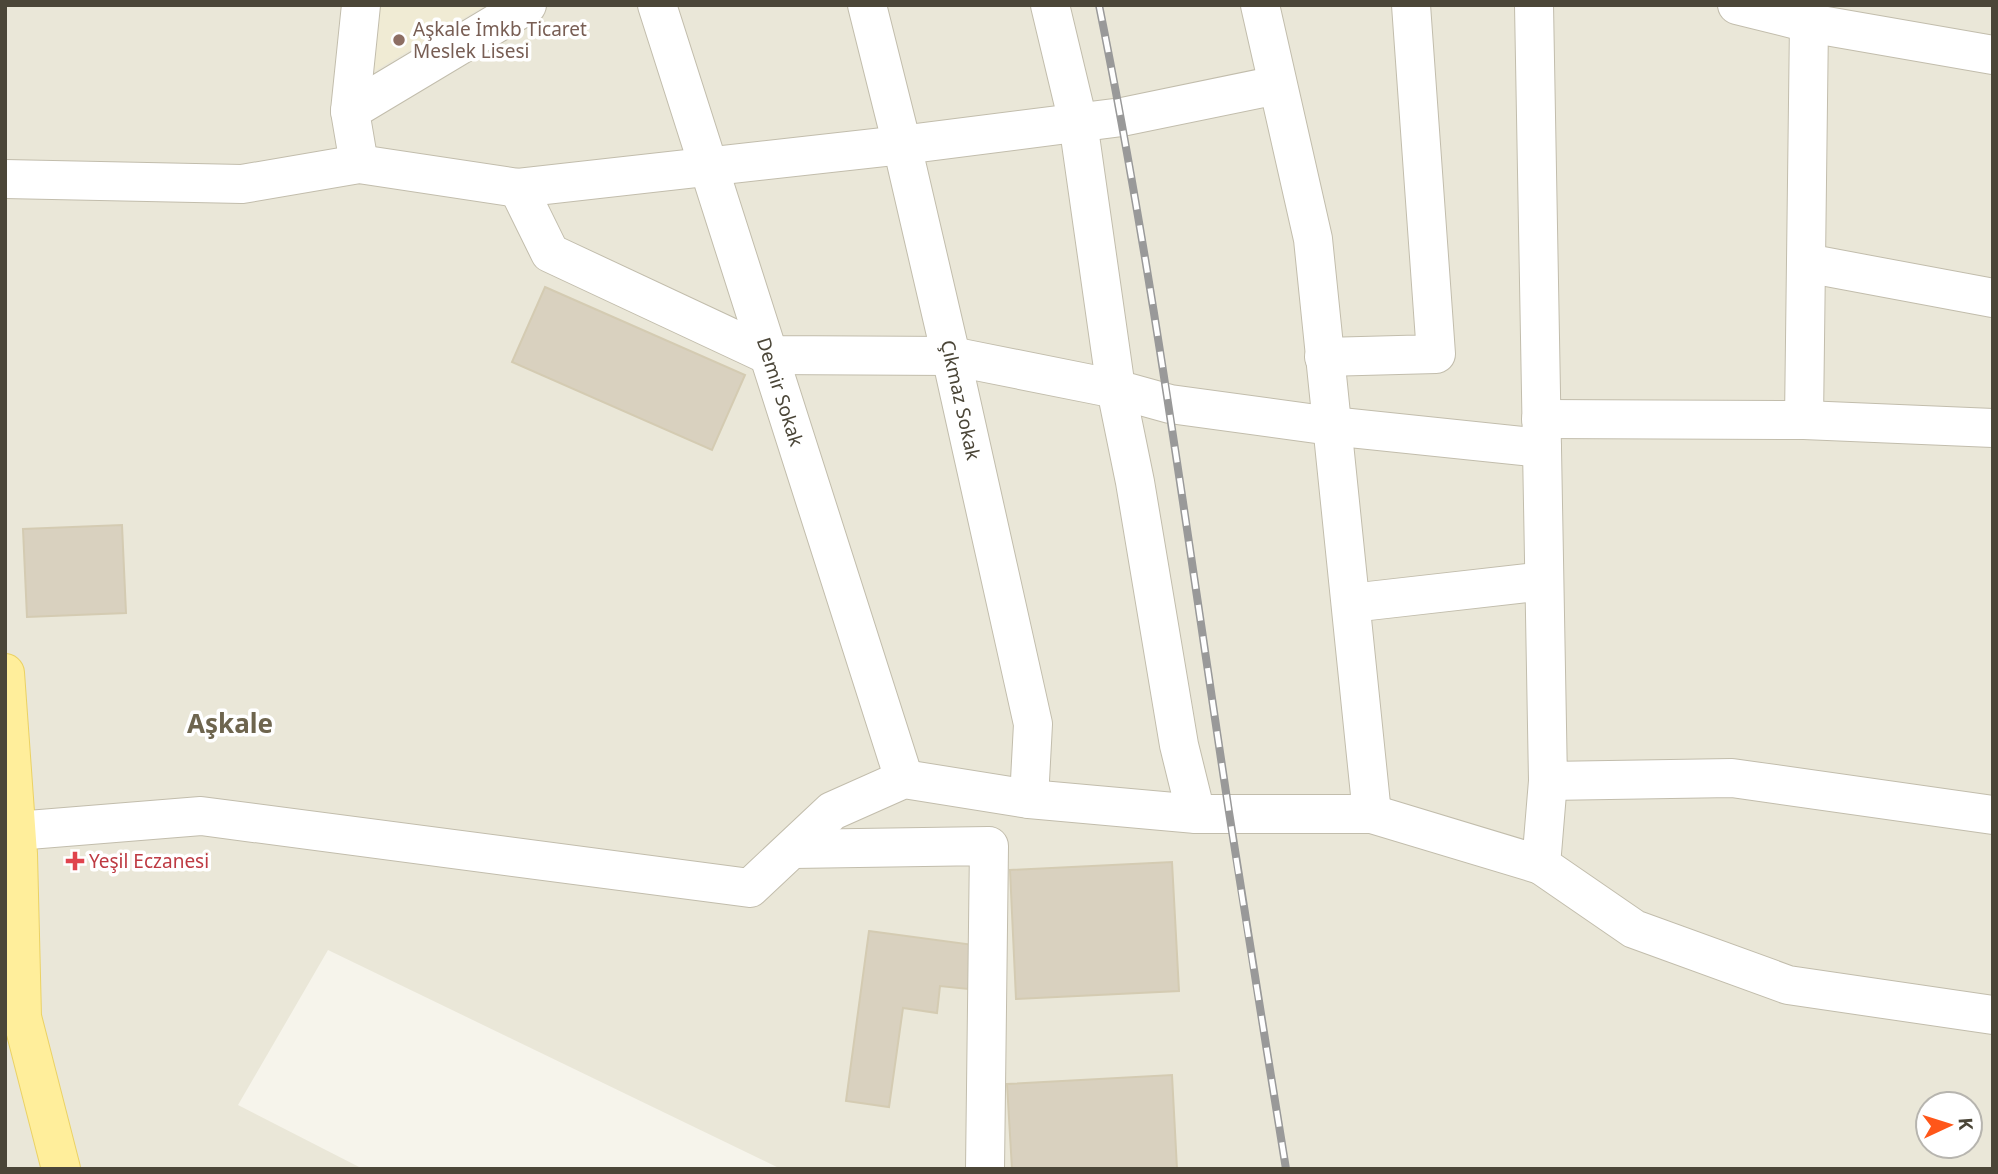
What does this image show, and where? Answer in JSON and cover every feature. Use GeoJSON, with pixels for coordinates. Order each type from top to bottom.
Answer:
{"type":"FeatureCollection","features":[{"type":"Feature","properties":{"kind":"main road"},"geometry":{"type":"LineString","coordinates":[[5,673],[8,756],[16,831],[22,1017],[61,1169]]}},
{"type":"Feature","properties":{"kind":"street"},"geometry":{"type":"LineString","coordinates":[[359,164],[350,111],[360,5]]}},
{"type":"Feature","properties":{"kind":"street"},"geometry":{"type":"LineString","coordinates":[[350,111],[527,5]]}},
{"type":"Feature","properties":{"kind":"street","name":"Demir Sokak"},"geometry":{"type":"LineString","coordinates":[[657,5],[904,779]]}},
{"type":"Feature","properties":{"kind":"street","name":"Çıkmaz Sokak"},"geometry":{"type":"LineString","coordinates":[[867,5],[951,356],[1033,724],[1029,799]]}},
{"type":"Feature","properties":{"kind":"street"},"geometry":{"type":"LineString","coordinates":[[1050,5],[1078,122],[1116,388],[1135,482],[1180,745],[1196,814]]}},
{"type":"Feature","properties":{"kind":"street"},"geometry":{"type":"LineString","coordinates":[[1260,5],[1313,239],[1372,814]]}},
{"type":"Feature","properties":{"kind":"street"},"geometry":{"type":"LineString","coordinates":[[1324,357],[1436,354],[1411,5]]}},
{"type":"Feature","properties":{"kind":"street"},"geometry":{"type":"LineString","coordinates":[[1534,5],[1548,782],[1541,865]]}},
{"type":"Feature","properties":{"kind":"street"},"geometry":{"type":"LineString","coordinates":[[1737,5],[1809,23],[1993,55]]}},
{"type":"Feature","properties":{"kind":"street"},"geometry":{"type":"LineString","coordinates":[[1804,420],[1809,23]]}},
{"type":"Feature","properties":{"kind":"street"},"geometry":{"type":"LineString","coordinates":[[5,179],[242,184],[359,164],[518,188],[902,145],[1122,117],[1277,85]]}},
{"type":"Feature","properties":{"kind":"street"},"geometry":{"type":"LineString","coordinates":[[518,188],[551,253],[768,355],[951,356],[1116,388],[1170,404],[1331,426],[1542,434],[1804,420],[1993,428]]}},
{"type":"Feature","properties":{"kind":"street"},"geometry":{"type":"LineString","coordinates":[[1806,263],[1993,298]]}},
{"type":"Feature","properties":{"kind":"street"},"geometry":{"type":"LineString","coordinates":[[1351,603],[1544,581]]}},
{"type":"Feature","properties":{"kind":"street"},"geometry":{"type":"LineString","coordinates":[[1548,782],[1732,778],[1993,815]]}},
{"type":"Feature","properties":{"kind":"street"},"geometry":{"type":"LineString","coordinates":[[16,831],[201,816],[750,888],[832,811],[904,779],[1029,799],[1196,814],[1372,814],[1541,865],[1634,929],[1788,985],[1993,1015]]}},
{"type":"Feature","properties":{"kind":"street"},"geometry":{"type":"LineString","coordinates":[[793,849],[989,846],[985,1169]]}},
{"type":"Feature","properties":{"kind":"shaded area"},"geometry":{"type":"Polygon","coordinates":[[[5,5],[1993,5],[1993,1169],[781,1169],[328,950],[238,1105],[363,1169],[5,1169],[5,5]]]}},
{"type":"Feature","properties":{"kind":"shaded area","name":"Aşkale İmkb Ticaret Meslek Lisesi"},"geometry":{"type":"Polygon","coordinates":[[[375,5],[486,5],[368,75],[375,5]]]}},
{"type":"Feature","properties":{"kind":"building"},"geometry":{"type":"Polygon","coordinates":[[[545,287],[745,375],[712,450],[512,362],[545,287]]]}},
{"type":"Feature","properties":{"kind":"building"},"geometry":{"type":"Polygon","coordinates":[[[122,525],[126,613],[27,617],[23,529],[122,525]]]}},
{"type":"Feature","properties":{"kind":"building"},"geometry":{"type":"Polygon","coordinates":[[[1172,862],[1179,991],[1016,999],[1010,870],[1172,862]]]}},
{"type":"Feature","properties":{"kind":"building"},"geometry":{"type":"Polygon","coordinates":[[[869,931],[974,945],[968,989],[940,986],[937,1013],[903,1008],[889,1107],[846,1101],[869,931]]]}},
{"type":"Feature","properties":{"kind":"building"},"geometry":{"type":"Polygon","coordinates":[[[1172,1075],[1177,1169],[1012,1169],[1007,1084],[1172,1075]]]}},
{"type":"Feature","properties":{"kind":"railway"},"geometry":{"type":"LineString","coordinates":[[1099,5],[1153,307],[1286,1169]]}},
{"type":"Feature","properties":{"kind":"place","name":"Aşkale İmkb Ticaret Meslek Lisesi"},"geometry":{"type":"Point","coordinates":[399,40]}},
{"type":"Feature","properties":{"kind":"place","name":"Yeşil Eczanesi"},"geometry":{"type":"Point","coordinates":[75,861]}},
{"type":"Feature","properties":{"kind":"district","name":"Aşkale"},"geometry":{"type":"Point","coordinates":[230,723]}}]}
